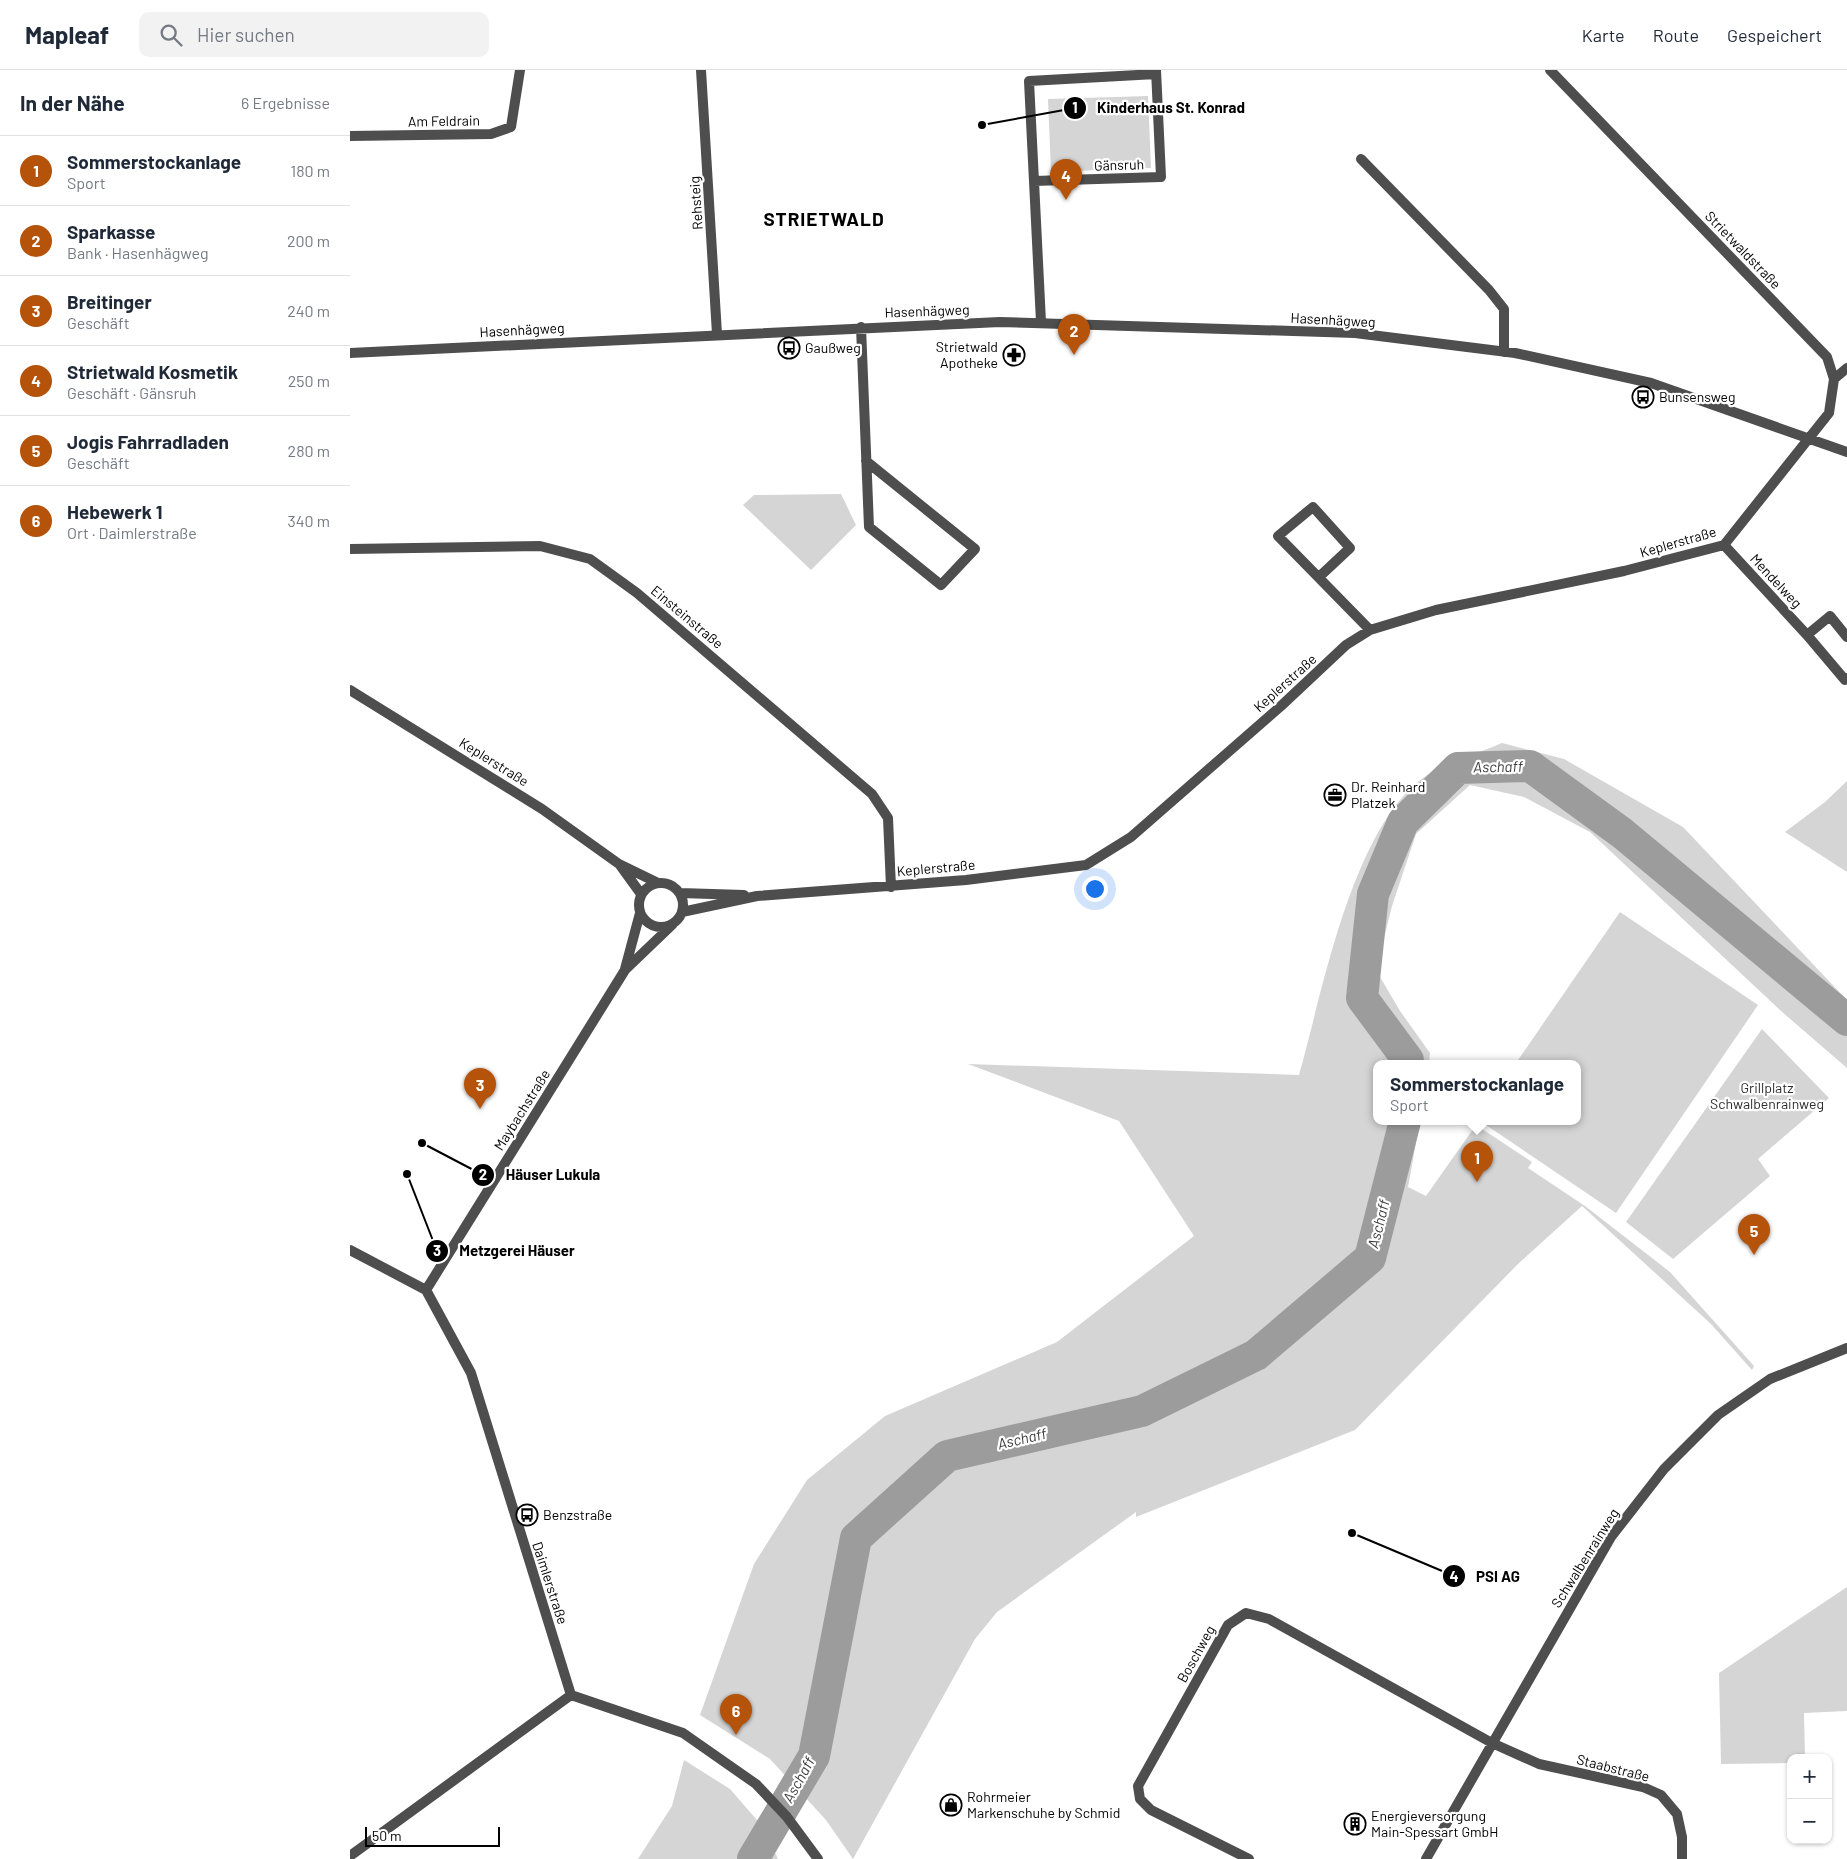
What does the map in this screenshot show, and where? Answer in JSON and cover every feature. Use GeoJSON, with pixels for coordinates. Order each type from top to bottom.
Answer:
{"type":"FeatureCollection","features":[{"type":"Feature","properties":{"kind":"street","name":"Am Feldrain"},"geometry":{"type":"LineString","coordinates":[[350,136],[490,134],[510,127],[520,70]]}},
{"type":"Feature","properties":{"kind":"street","name":"Rehsteig"},"geometry":{"type":"LineString","coordinates":[[701,70],[718,334]]}},
{"type":"Feature","properties":{"kind":"street","name":"Strietwaldstraße"},"geometry":{"type":"LineString","coordinates":[[1550,70],[1827,357],[1834,379],[1829,413],[1810,438]]}},
{"type":"Feature","properties":{"kind":"street","name":"Gänsruh"},"geometry":{"type":"LineString","coordinates":[[1034,181],[1161,178],[1156,72],[1029,80],[1034,181],[1041,322]]}},
{"type":"Feature","properties":{"kind":"street"},"geometry":{"type":"LineString","coordinates":[[1361,159],[1489,290],[1504,309],[1504,352]]}},
{"type":"Feature","properties":{"kind":"street","name":"Hasenhägweg"},"geometry":{"type":"LineString","coordinates":[[350,352],[718,334],[1041,322],[1355,334],[1504,352],[1651,383],[1810,438]]}},
{"type":"Feature","properties":{"kind":"street"},"geometry":{"type":"LineString","coordinates":[[861,328],[866,461],[869,527],[941,585],[975,549],[866,461]]}},
{"type":"Feature","properties":{"kind":"street"},"geometry":{"type":"LineString","coordinates":[[1834,379],[1847,368]]}},
{"type":"Feature","properties":{"kind":"street"},"geometry":{"type":"LineString","coordinates":[[1810,438],[1847,452]]}},
{"type":"Feature","properties":{"kind":"street","name":"Keplerstraße"},"geometry":{"type":"LineString","coordinates":[[350,690],[535,804],[619,864],[658,883],[671,884],[680,893],[758,896],[891,887],[1086,865],[1131,837],[1280,706],[1346,645],[1370,630],[1436,610],[1624,571],[1724,546],[1810,438]]}},
{"type":"Feature","properties":{"kind":"street"},"geometry":{"type":"LineString","coordinates":[[1319,577],[1350,548],[1313,507],[1278,536],[1370,630]]}},
{"type":"Feature","properties":{"kind":"street","name":"Einsteinstraße"},"geometry":{"type":"LineString","coordinates":[[350,549],[540,546],[590,559],[637,593],[872,794],[888,818],[891,887]]}},
{"type":"Feature","properties":{"kind":"street","name":"Mendelweg"},"geometry":{"type":"LineString","coordinates":[[1724,546],[1807,635],[1845,680],[1847,678]]}},
{"type":"Feature","properties":{"kind":"street"},"geometry":{"type":"LineString","coordinates":[[1807,635],[1830,616],[1847,637]]}},
{"type":"Feature","properties":{"kind":"street","name":"Keplerstraße"},"geometry":{"type":"LineString","coordinates":[[619,864],[641,894]]}},
{"type":"Feature","properties":{"kind":"street"},"geometry":{"type":"LineString","coordinates":[[658,883],[651,884],[641,894],[639,900],[640,912],[648,923],[654,926],[667,927],[673,924],[684,906],[680,893]]}},
{"type":"Feature","properties":{"kind":"street","name":"Keplerstraße"},"geometry":{"type":"LineString","coordinates":[[682,912],[758,896]]}},
{"type":"Feature","properties":{"kind":"street","name":"Maybachstraße"},"geometry":{"type":"LineString","coordinates":[[625,970],[640,912]]}},
{"type":"Feature","properties":{"kind":"street","name":"Maybachstraße"},"geometry":{"type":"LineString","coordinates":[[426,1290],[625,970],[673,924]]}},
{"type":"Feature","properties":{"kind":"street"},"geometry":{"type":"LineString","coordinates":[[350,1250],[426,1290]]}},
{"type":"Feature","properties":{"kind":"street","name":"Daimlerstraße"},"geometry":{"type":"LineString","coordinates":[[426,1290],[472,1376],[571,1695]]}},
{"type":"Feature","properties":{"kind":"street","name":"Schwalbenrainweg"},"geometry":{"type":"LineString","coordinates":[[1426,1859],[1611,1537],[1664,1469],[1718,1415],[1770,1379],[1847,1348]]}},
{"type":"Feature","properties":{"kind":"street","name":"Boschweg"},"geometry":{"type":"LineString","coordinates":[[1249,1859],[1151,1810],[1140,1799],[1138,1786],[1228,1625],[1246,1613],[1270,1619],[1492,1743]]}},
{"type":"Feature","properties":{"kind":"street"},"geometry":{"type":"LineString","coordinates":[[350,1856],[571,1695],[683,1733],[736,1769],[773,1801],[818,1859]]}},
{"type":"Feature","properties":{"kind":"street","name":"Staabstraße"},"geometry":{"type":"LineString","coordinates":[[1492,1743],[1539,1764],[1643,1787],[1661,1795],[1677,1814],[1682,1837],[1682,1859]]}},
{"type":"Feature","properties":{"kind":"street"},"geometry":{"type":"LineString","coordinates":[[809,1849],[813,1859]]}},
{"type":"Feature","properties":{"kind":"green space"},"geometry":{"type":"Polygon","coordinates":[[[1148,96],[1151,168],[1051,172],[1048,99],[1148,96]]]}},
{"type":"Feature","properties":{"kind":"green space"},"geometry":{"type":"Polygon","coordinates":[[[841,494],[856,525],[811,570],[743,505],[754,495],[841,494]]]}},
{"type":"Feature","properties":{"kind":"green space"},"geometry":{"type":"Polygon","coordinates":[[[1502,743],[1564,759],[1683,827],[1847,1000],[1847,1068],[1781,1011],[1590,832],[1524,797],[1470,785],[1416,834],[1392,906],[1376,970],[1400,1011],[1430,1053],[1429,1060],[1373,1060],[1373,1125],[1419,1125],[1408,1187],[1426,1196],[1476,1125],[1532,1162],[1528,1168],[1585,1206],[1670,1272],[1754,1366],[1752,1370],[1711,1324],[1582,1206],[1519,1263],[1355,1430],[1136,1517],[1136,1512],[997,1612],[975,1639],[853,1859],[826,1820],[770,1759],[700,1715],[754,1564],[807,1480],[885,1416],[1057,1342],[1194,1236],[1119,1121],[968,1064],[1299,1075],[1345,910],[1362,866],[1381,827],[1405,795],[1432,772],[1457,760],[1502,743]]]}},
{"type":"Feature","properties":{"kind":"green space"},"geometry":{"type":"Polygon","coordinates":[[[1847,781],[1847,872],[1785,832],[1825,802],[1847,781]]]}},
{"type":"Feature","properties":{"kind":"green space"},"geometry":{"type":"Polygon","coordinates":[[[1620,912],[1758,1005],[1616,1213],[1486,1125],[1581,1125],[1581,1060],[1518,1060],[1620,912]]]}},
{"type":"Feature","properties":{"kind":"green space","name":"Grillplatz Schwalbenrainweg"},"geometry":{"type":"Polygon","coordinates":[[[1762,1029],[1829,1098],[1758,1159],[1770,1176],[1673,1259],[1626,1222],[1762,1029]]]}},
{"type":"Feature","properties":{"kind":"green space"},"geometry":{"type":"Polygon","coordinates":[[[1847,1587],[1847,1711],[1804,1713],[1805,1754],[1787,1754],[1787,1763],[1721,1764],[1719,1673],[1847,1587]]]}},
{"type":"Feature","properties":{"kind":"green space"},"geometry":{"type":"Polygon","coordinates":[[[684,1760],[730,1789],[763,1827],[778,1859],[638,1859],[672,1806],[684,1760]]]}},
{"type":"Feature","properties":{"kind":"waterway","name":"Aschaff"},"geometry":{"type":"LineString","coordinates":[[1408,1060],[1362,998],[1373,894],[1403,822],[1458,768],[1530,766],[1622,833],[1847,1020]]}},
{"type":"Feature","properties":{"kind":"waterway","name":"Aschaff"},"geometry":{"type":"LineString","coordinates":[[753,1859],[814,1756],[856,1538],[947,1456],[1142,1411],[1256,1355],[1370,1258],[1404,1125]]}},
{"type":"Feature","properties":{"kind":"place","name":"Kinderhaus St. Konrad"},"geometry":{"type":"Point","coordinates":[982,125]}},
{"type":"Feature","properties":{"kind":"place","name":"Strietwald Kosmetik"},"geometry":{"type":"Point","coordinates":[1066,200]}},
{"type":"Feature","properties":{"kind":"place","name":"Gaußweg"},"geometry":{"type":"Point","coordinates":[789,348]}},
{"type":"Feature","properties":{"kind":"place","name":"Strietwald Apotheke"},"geometry":{"type":"Point","coordinates":[1014,355]}},
{"type":"Feature","properties":{"kind":"place","name":"Sparkasse"},"geometry":{"type":"Point","coordinates":[1074,355]}},
{"type":"Feature","properties":{"kind":"place","name":"Bunsensweg"},"geometry":{"type":"Point","coordinates":[1643,397]}},
{"type":"Feature","properties":{"kind":"place","name":"Dr. Reinhard Platzek"},"geometry":{"type":"Point","coordinates":[1335,795]}},
{"type":"Feature","properties":{"kind":"place","name":"Breitinger"},"geometry":{"type":"Point","coordinates":[480,1109]}},
{"type":"Feature","properties":{"kind":"place","name":"Häuser Lukula"},"geometry":{"type":"Point","coordinates":[422,1143]}},
{"type":"Feature","properties":{"kind":"place","name":"Metzgerei Häuser"},"geometry":{"type":"Point","coordinates":[407,1174]}},
{"type":"Feature","properties":{"kind":"place","name":"Sommerstockanlage"},"geometry":{"type":"Point","coordinates":[1477,1182]}},
{"type":"Feature","properties":{"kind":"place","name":"Jogis Fahrradladen"},"geometry":{"type":"Point","coordinates":[1754,1255]}},
{"type":"Feature","properties":{"kind":"place","name":"Benzstraße"},"geometry":{"type":"Point","coordinates":[527,1515]}},
{"type":"Feature","properties":{"kind":"place","name":"PSI AG"},"geometry":{"type":"Point","coordinates":[1352,1533]}},
{"type":"Feature","properties":{"kind":"place","name":"Hebewerk 1"},"geometry":{"type":"Point","coordinates":[736,1735]}},
{"type":"Feature","properties":{"kind":"place","name":"Rohrmeier Markenschuhe by Schmid"},"geometry":{"type":"Point","coordinates":[951,1805]}},
{"type":"Feature","properties":{"kind":"place","name":"Energieversorgung Main-Spessart GmbH"},"geometry":{"type":"Point","coordinates":[1355,1824]}},
{"type":"Feature","properties":{"kind":"district","name":"STRIETWALD"},"geometry":{"type":"Point","coordinates":[824,219]}}]}
